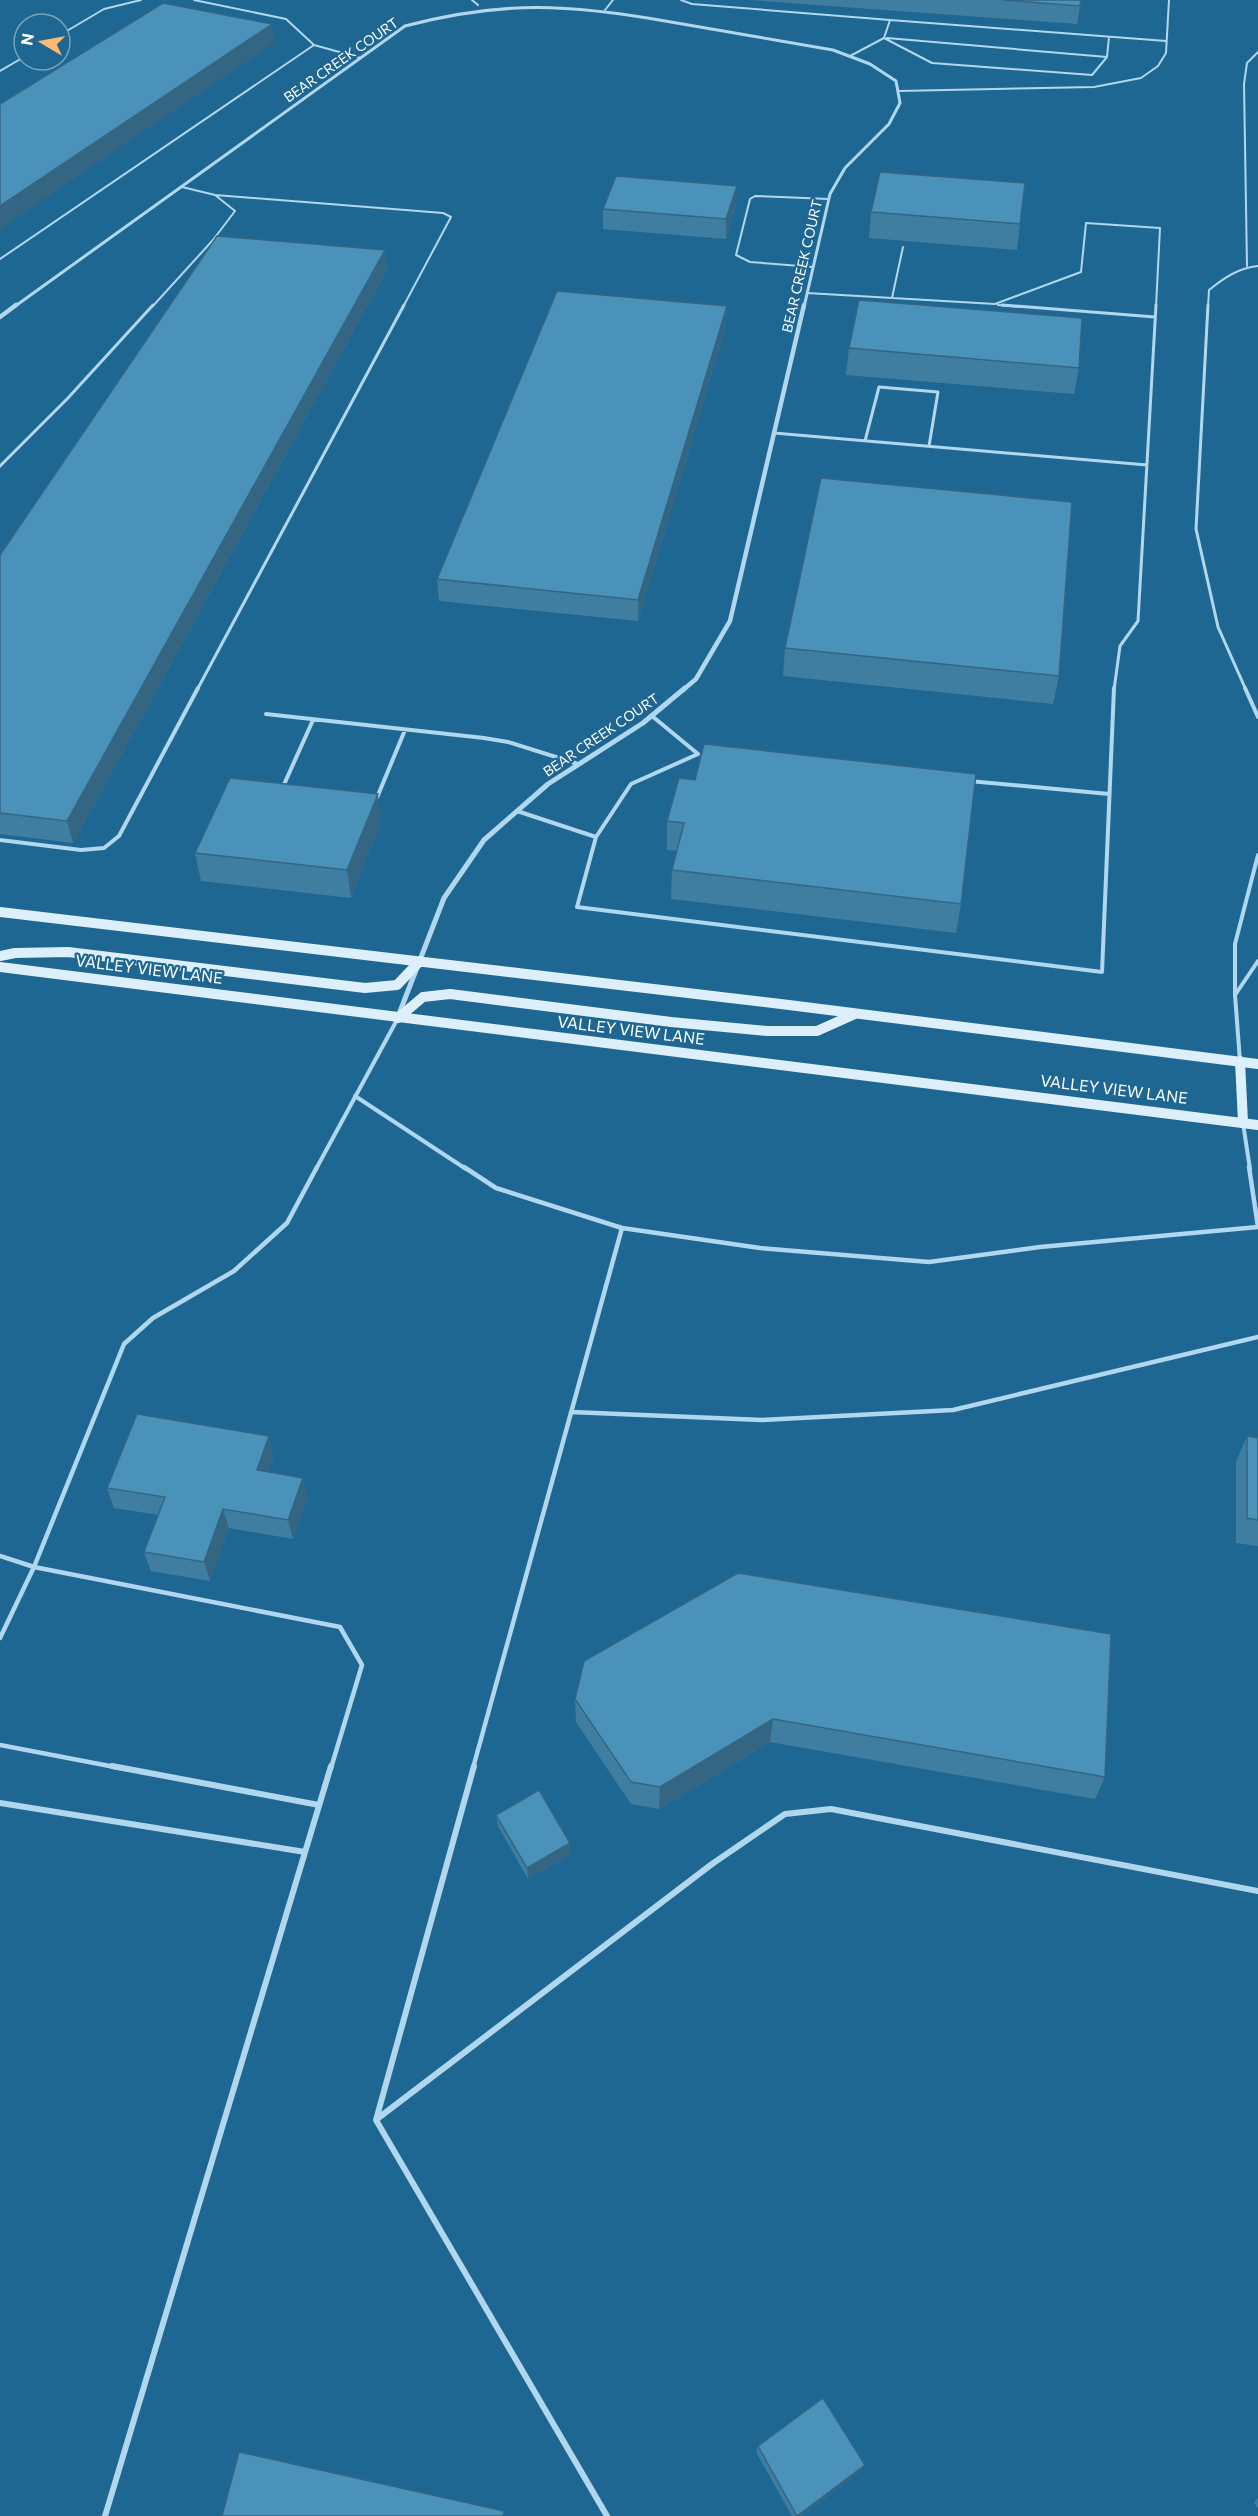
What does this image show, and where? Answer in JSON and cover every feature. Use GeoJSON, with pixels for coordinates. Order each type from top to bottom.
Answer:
{"type":"FeatureCollection","features":[{"type":"Feature","properties":{"kind":"main road"},"geometry":{"type":"LineString","coordinates":[[0,912],[856,1013],[1258,1064]]}},
{"type":"Feature","properties":{"kind":"main road"},"geometry":{"type":"LineString","coordinates":[[0,956],[15,953],[68,952],[365,988],[397,985],[420,961]]}},
{"type":"Feature","properties":{"kind":"main road","name":"VALLEY VIEW LANE"},"geometry":{"type":"LineString","coordinates":[[0,967],[1258,1125]]}},
{"type":"Feature","properties":{"kind":"main road"},"geometry":{"type":"LineString","coordinates":[[398,1018],[423,997],[450,994],[671,1022],[766,1031],[817,1031],[856,1013]]}},
{"type":"Feature","properties":{"kind":"main road"},"geometry":{"type":"LineString","coordinates":[[1240,1061],[1243,1122]]}},
{"type":"Feature","properties":{"kind":"street","name":"BEAR CREEK COURT"},"geometry":{"type":"LineString","coordinates":[[0,317],[405,26],[440,12],[478,5],[522,2],[570,4],[833,50],[870,64],[896,81],[900,103],[889,124],[845,168],[829,199],[730,621],[696,680],[652,716],[548,784],[484,840],[444,898],[398,1018]]}},
{"type":"Feature","properties":{"kind":"lane"},"geometry":{"type":"LineString","coordinates":[[72,28],[104,9],[141,0]]}},
{"type":"Feature","properties":{"kind":"lane"},"geometry":{"type":"LineString","coordinates":[[194,0],[286,19],[314,45],[361,58]]}},
{"type":"Feature","properties":{"kind":"lane"},"geometry":{"type":"LineString","coordinates":[[472,0],[478,5]]}},
{"type":"Feature","properties":{"kind":"lane"},"geometry":{"type":"LineString","coordinates":[[605,10],[613,0]]}},
{"type":"Feature","properties":{"kind":"lane"},"geometry":{"type":"LineString","coordinates":[[681,0],[692,4],[1166,41]]}},
{"type":"Feature","properties":{"kind":"lane"},"geometry":{"type":"LineString","coordinates":[[898,91],[1094,87],[1121,84],[1141,78],[1158,66],[1166,53],[1169,0]]}},
{"type":"Feature","properties":{"kind":"lane"},"geometry":{"type":"LineString","coordinates":[[884,38],[890,20]]}},
{"type":"Feature","properties":{"kind":"lane"},"geometry":{"type":"LineString","coordinates":[[884,38],[932,63],[1092,75],[1107,57],[1109,37]]}},
{"type":"Feature","properties":{"kind":"lane"},"geometry":{"type":"LineString","coordinates":[[849,57],[884,38],[1107,57]]}},
{"type":"Feature","properties":{"kind":"lane"},"geometry":{"type":"LineString","coordinates":[[0,259],[314,45]]}},
{"type":"Feature","properties":{"kind":"lane"},"geometry":{"type":"LineString","coordinates":[[1247,266],[1244,84],[1247,63],[1258,52]]}},
{"type":"Feature","properties":{"kind":"lane"},"geometry":{"type":"LineString","coordinates":[[0,840],[81,850],[104,848],[119,836],[451,218],[443,213],[215,195],[182,187]]}},
{"type":"Feature","properties":{"kind":"lane"},"geometry":{"type":"LineString","coordinates":[[0,466],[69,398],[213,240],[235,211],[215,195]]}},
{"type":"Feature","properties":{"kind":"lane"},"geometry":{"type":"LineString","coordinates":[[813,267],[750,262],[736,255],[750,199],[755,196],[829,199]]}},
{"type":"Feature","properties":{"kind":"lane"},"geometry":{"type":"LineString","coordinates":[[710,755],[698,754],[631,784],[597,837],[577,907],[1102,972],[1112,704],[1120,646],[1138,621],[1160,228],[1086,223],[1081,272],[995,304]]}},
{"type":"Feature","properties":{"kind":"lane"},"geometry":{"type":"LineString","coordinates":[[892,298],[903,247]]}},
{"type":"Feature","properties":{"kind":"lane"},"geometry":{"type":"LineString","coordinates":[[1258,266],[1247,266],[1221,280],[1209,290],[1196,529],[1218,627],[1258,717]]}},
{"type":"Feature","properties":{"kind":"lane"},"geometry":{"type":"LineString","coordinates":[[807,293],[995,304],[1155,317]]}},
{"type":"Feature","properties":{"kind":"lane"},"geometry":{"type":"LineString","coordinates":[[866,441],[879,387],[938,392],[929,446]]}},
{"type":"Feature","properties":{"kind":"lane"},"geometry":{"type":"LineString","coordinates":[[774,433],[1147,465]]}},
{"type":"Feature","properties":{"kind":"lane"},"geometry":{"type":"LineString","coordinates":[[266,714],[508,742],[578,764]]}},
{"type":"Feature","properties":{"kind":"lane"},"geometry":{"type":"LineString","coordinates":[[652,716],[698,754]]}},
{"type":"Feature","properties":{"kind":"lane"},"geometry":{"type":"LineString","coordinates":[[279,795],[313,720]]}},
{"type":"Feature","properties":{"kind":"lane"},"geometry":{"type":"LineString","coordinates":[[374,807],[405,730]]}},
{"type":"Feature","properties":{"kind":"lane"},"geometry":{"type":"LineString","coordinates":[[968,780],[1109,794]]}},
{"type":"Feature","properties":{"kind":"lane"},"geometry":{"type":"LineString","coordinates":[[517,811],[597,837]]}},
{"type":"Feature","properties":{"kind":"lane"},"geometry":{"type":"LineString","coordinates":[[1240,1061],[1235,995],[1235,944],[1258,855]]}},
{"type":"Feature","properties":{"kind":"lane"},"geometry":{"type":"LineString","coordinates":[[1235,995],[1258,961]]}},
{"type":"Feature","properties":{"kind":"lane"},"geometry":{"type":"LineString","coordinates":[[0,1638],[34,1567],[124,1344],[153,1318],[234,1271],[287,1223],[398,1018]]}},
{"type":"Feature","properties":{"kind":"lane"},"geometry":{"type":"LineString","coordinates":[[355,1096],[496,1188],[622,1228],[760,1248],[929,1262],[1040,1247],[1258,1227],[1243,1122]]}},
{"type":"Feature","properties":{"kind":"lane"},"geometry":{"type":"LineString","coordinates":[[606,2516],[376,2120],[622,1228]]}},
{"type":"Feature","properties":{"kind":"lane"},"geometry":{"type":"LineString","coordinates":[[571,1412],[762,1420],[953,1410],[1258,1337]]}},
{"type":"Feature","properties":{"kind":"lane"},"geometry":{"type":"LineString","coordinates":[[0,1556],[34,1567],[340,1627],[362,1665],[105,2516]]}},
{"type":"Feature","properties":{"kind":"lane"},"geometry":{"type":"LineString","coordinates":[[0,1744],[319,1805]]}},
{"type":"Feature","properties":{"kind":"lane"},"geometry":{"type":"LineString","coordinates":[[0,1803],[305,1852]]}},
{"type":"Feature","properties":{"kind":"lane"},"geometry":{"type":"LineString","coordinates":[[376,2120],[712,1864],[785,1814],[831,1809],[1258,1891]]}},
{"type":"Feature","properties":{"kind":"building"},"geometry":{"type":"Polygon","coordinates":[[[1003,0],[1081,0],[1080,6],[1003,0]]]}},
{"type":"Feature","properties":{"kind":"building"},"geometry":{"type":"Polygon","coordinates":[[[163,3],[272,24],[0,206],[0,104],[52,72],[72,72],[72,59],[163,3]]]}},
{"type":"Feature","properties":{"kind":"building"},"geometry":{"type":"Polygon","coordinates":[[[880,172],[1025,183],[1020,224],[871,212],[880,172]]]}},
{"type":"Feature","properties":{"kind":"building"},"geometry":{"type":"Polygon","coordinates":[[[616,176],[737,186],[726,219],[603,209],[616,176]]]}},
{"type":"Feature","properties":{"kind":"building"},"geometry":{"type":"Polygon","coordinates":[[[217,236],[385,250],[67,821],[0,813],[0,555],[217,236]]]}},
{"type":"Feature","properties":{"kind":"building"},"geometry":{"type":"Polygon","coordinates":[[[557,291],[727,306],[638,600],[437,579],[557,291]]]}},
{"type":"Feature","properties":{"kind":"building"},"geometry":{"type":"Polygon","coordinates":[[[859,300],[1082,318],[1079,368],[849,348],[859,300]]]}},
{"type":"Feature","properties":{"kind":"building"},"geometry":{"type":"Polygon","coordinates":[[[821,478],[1072,502],[1059,676],[785,648],[821,478]]]}},
{"type":"Feature","properties":{"kind":"building"},"geometry":{"type":"Polygon","coordinates":[[[704,744],[976,774],[961,904],[672,870],[684,823],[667,821],[679,778],[695,780],[704,744]]]}},
{"type":"Feature","properties":{"kind":"building"},"geometry":{"type":"Polygon","coordinates":[[[230,778],[378,794],[347,870],[195,853],[230,778]]]}},
{"type":"Feature","properties":{"kind":"building"},"geometry":{"type":"Polygon","coordinates":[[[137,1414],[269,1436],[257,1470],[303,1478],[288,1520],[223,1509],[204,1562],[144,1552],[165,1497],[107,1488],[137,1414]]]}},
{"type":"Feature","properties":{"kind":"building"},"geometry":{"type":"Polygon","coordinates":[[[1247,1436],[1258,1438],[1258,1520],[1247,1518],[1247,1436]]]}},
{"type":"Feature","properties":{"kind":"building"},"geometry":{"type":"Polygon","coordinates":[[[738,1573],[1111,1634],[1105,1777],[773,1719],[660,1787],[631,1782],[575,1699],[584,1661],[738,1573]]]}},
{"type":"Feature","properties":{"kind":"building"},"geometry":{"type":"Polygon","coordinates":[[[539,1790],[570,1843],[527,1868],[496,1815],[539,1790]]]}},
{"type":"Feature","properties":{"kind":"building"},"geometry":{"type":"Polygon","coordinates":[[[823,2398],[865,2465],[797,2516],[758,2446],[823,2398]]]}},
{"type":"Feature","properties":{"kind":"building"},"geometry":{"type":"Polygon","coordinates":[[[239,2452],[504,2511],[503,2516],[222,2516],[239,2452]]]}}]}
